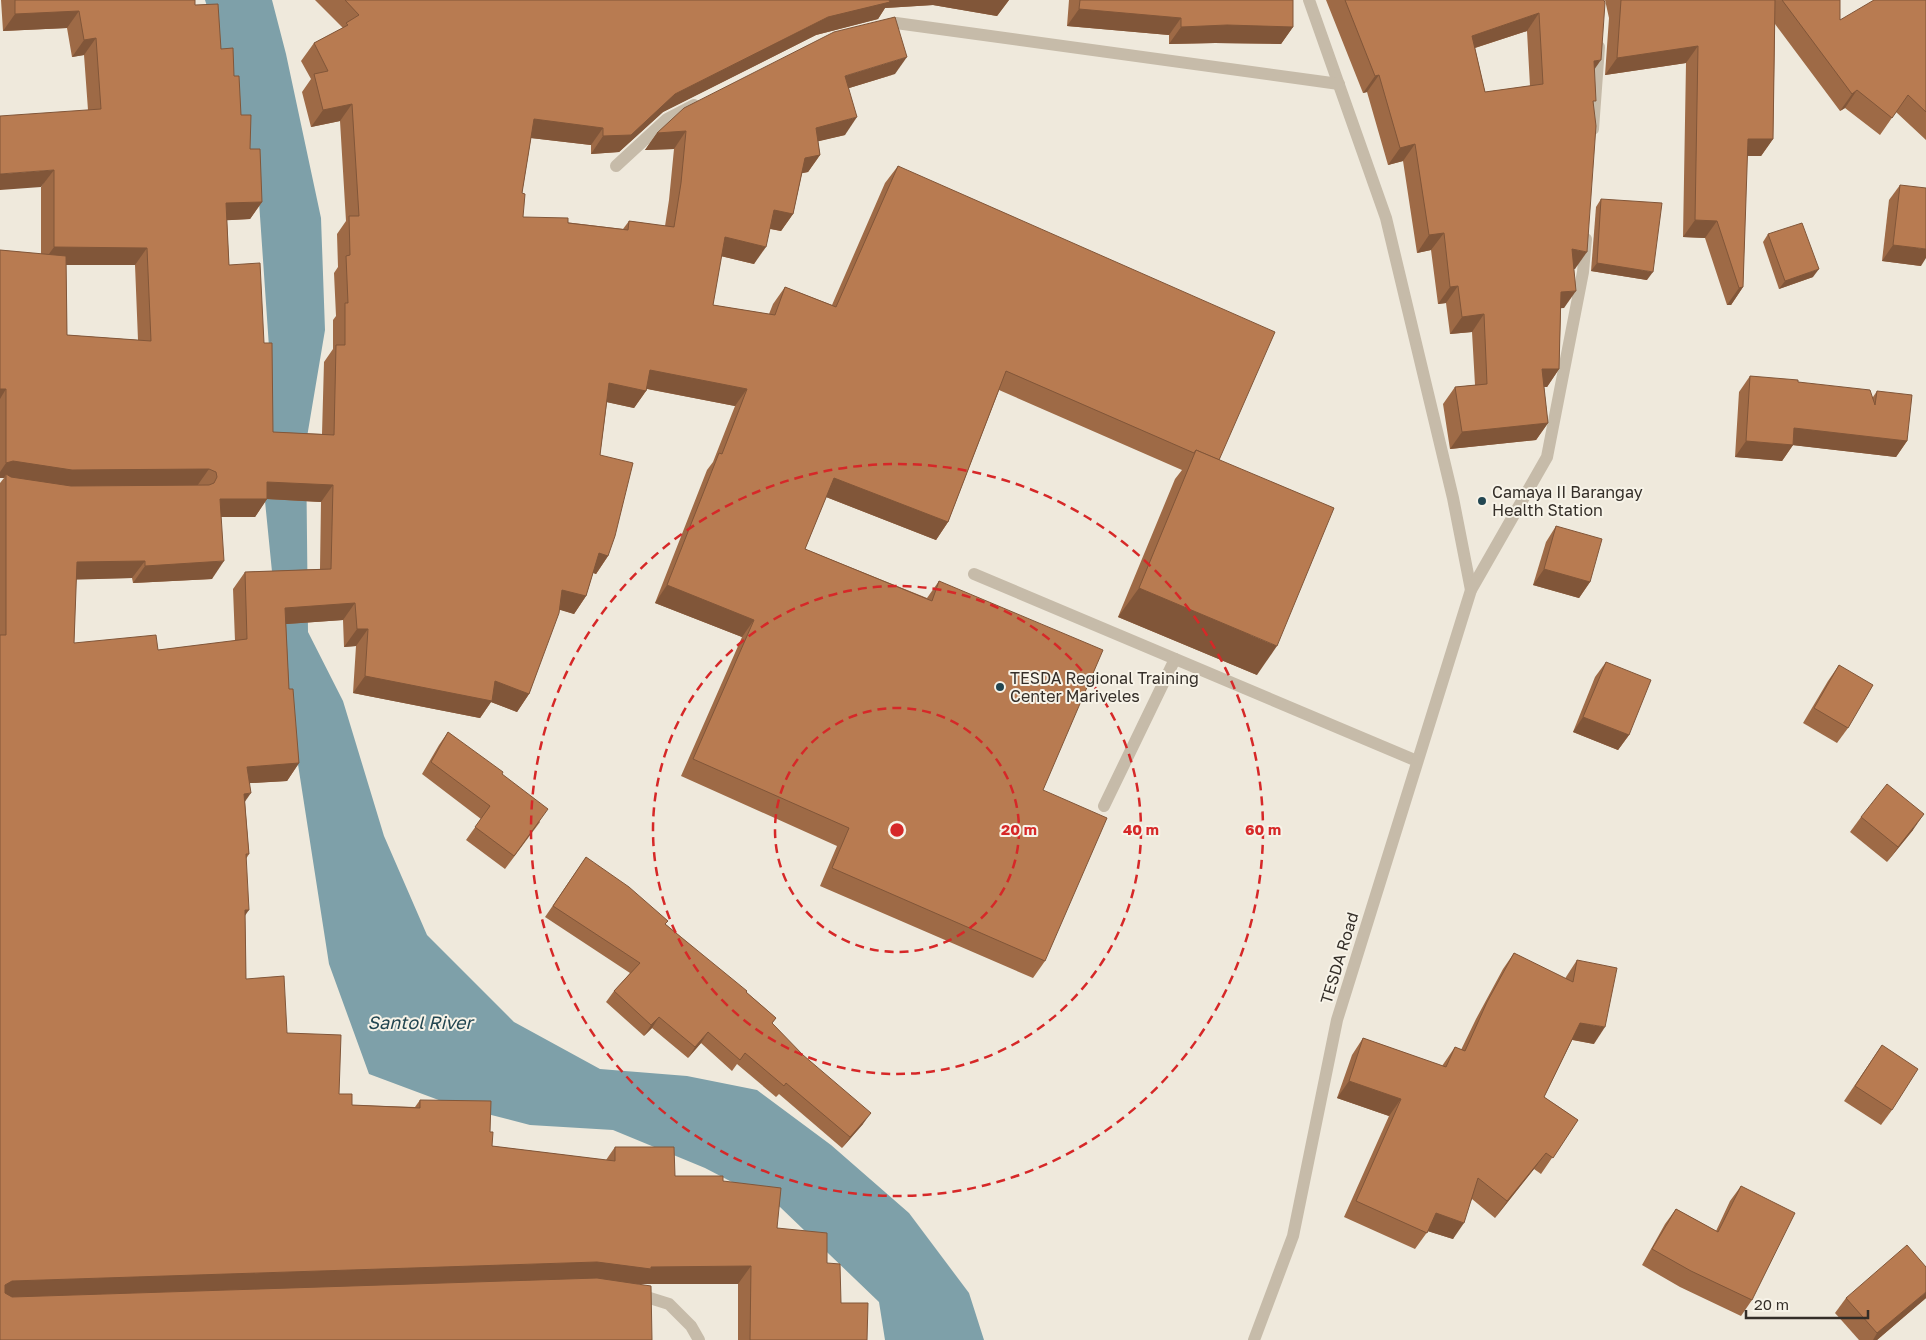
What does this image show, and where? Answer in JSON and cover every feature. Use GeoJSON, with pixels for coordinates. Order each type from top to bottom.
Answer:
{"type":"FeatureCollection","features":[{"type":"Feature","properties":{"kind":"street"},"geometry":{"type":"LineString","coordinates":[[1309,0],[1386,218],[1450,488],[1471,590]]}},
{"type":"Feature","properties":{"kind":"street"},"geometry":{"type":"LineString","coordinates":[[867,30],[896,23],[1339,84]]}},
{"type":"Feature","properties":{"kind":"street"},"geometry":{"type":"LineString","coordinates":[[1592,146],[1600,30]]}},
{"type":"Feature","properties":{"kind":"street"},"geometry":{"type":"LineString","coordinates":[[616,166],[667,119],[709,97]]}},
{"type":"Feature","properties":{"kind":"street","name":"TESDA Road"},"geometry":{"type":"LineString","coordinates":[[1254,1340],[1293,1236],[1337,1020],[1471,590],[1547,457],[1583,272],[1587,224]]}},
{"type":"Feature","properties":{"kind":"street"},"geometry":{"type":"LineString","coordinates":[[974,574],[1417,761]]}},
{"type":"Feature","properties":{"kind":"street"},"geometry":{"type":"LineString","coordinates":[[1104,806],[1175,659]]}},
{"type":"Feature","properties":{"kind":"street"},"geometry":{"type":"LineString","coordinates":[[624,1292],[634,1293],[669,1304],[691,1326],[699,1340]]}},
{"type":"Feature","properties":{"kind":"water","name":"Santol River"},"geometry":{"type":"Polygon","coordinates":[[[205,0],[272,0],[286,54],[321,218],[325,330],[306,443],[308,632],[343,701],[384,836],[427,935],[514,1022],[600,1069],[687,1076],[757,1090],[831,1145],[909,1213],[969,1293],[984,1340],[885,1340],[879,1302],[780,1207],[705,1168],[613,1130],[530,1125],[452,1105],[369,1074],[329,964],[279,642],[263,481],[269,347],[258,187],[225,64],[205,0]]]}},
{"type":"Feature","properties":{"kind":"building"},"geometry":{"type":"Polygon","coordinates":[[[15,0],[195,0],[195,5],[218,4],[221,49],[233,48],[234,76],[239,76],[241,115],[251,115],[250,149],[260,149],[262,202],[226,203],[229,265],[260,263],[264,343],[272,343],[273,432],[334,435],[336,345],[345,345],[345,303],[348,303],[346,256],[350,255],[349,216],[359,216],[352,104],[323,110],[314,74],[328,71],[314,43],[348,25],[346,23],[359,15],[345,0],[889,0],[890,2],[828,17],[675,94],[631,135],[603,136],[603,128],[534,119],[522,193],[525,194],[523,217],[568,218],[568,223],[628,230],[629,221],[674,227],[686,131],[657,133],[684,108],[834,32],[895,17],[907,57],[845,76],[857,117],[816,128],[820,155],[805,158],[793,214],[774,210],[766,247],[725,237],[713,305],[775,315],[785,287],[836,307],[898,166],[1275,332],[1219,460],[1196,450],[1194,453],[1006,371],[948,522],[834,478],[805,549],[932,601],[939,581],[1103,650],[1043,790],[1107,818],[1045,961],[832,868],[849,828],[693,759],[754,620],[667,585],[719,453],[722,454],[747,389],[650,370],[646,391],[609,383],[600,455],[633,463],[615,536],[608,556],[599,553],[586,596],[562,590],[559,613],[529,694],[495,681],[492,701],[365,676],[368,629],[357,629],[355,603],[285,608],[289,689],[293,689],[299,763],[247,767],[251,793],[244,794],[249,854],[246,854],[249,910],[245,910],[246,979],[284,976],[287,1033],[341,1035],[339,1094],[352,1094],[352,1105],[420,1108],[420,1100],[491,1101],[490,1132],[493,1132],[492,1146],[615,1161],[615,1147],[674,1147],[675,1176],[723,1176],[723,1181],[781,1188],[777,1228],[827,1233],[827,1263],[840,1264],[841,1303],[868,1303],[867,1340],[750,1340],[751,1266],[651,1267],[651,1269],[597,1262],[12,1281],[5,1285],[5,1293],[12,1297],[597,1278],[651,1286],[652,1340],[0,1340],[0,635],[6,635],[6,474],[11,477],[71,486],[209,485],[214,483],[217,477],[216,472],[209,469],[72,470],[13,461],[6,463],[6,389],[0,389],[0,250],[66,256],[67,335],[151,341],[147,248],[54,247],[54,170],[0,174],[0,116],[101,109],[96,38],[84,40],[79,11],[15,14],[15,0]],[[267,482],[267,499],[220,499],[224,561],[145,566],[145,561],[77,562],[74,643],[156,635],[158,650],[247,639],[245,572],[331,569],[333,485],[267,482]]]}},
{"type":"Feature","properties":{"kind":"building"},"geometry":{"type":"Polygon","coordinates":[[[1080,0],[1293,0],[1293,27],[1227,25],[1181,27],[1181,18],[1079,9],[1080,0]]]}},
{"type":"Feature","properties":{"kind":"building"},"geometry":{"type":"Polygon","coordinates":[[[1345,0],[1604,0],[1601,60],[1594,61],[1596,101],[1593,101],[1596,126],[1587,252],[1572,249],[1576,291],[1561,292],[1559,369],[1542,369],[1548,423],[1462,432],[1455,387],[1487,384],[1484,314],[1462,317],[1458,286],[1450,287],[1444,233],[1429,235],[1415,144],[1400,148],[1379,75],[1375,76],[1345,0]],[[1539,13],[1472,36],[1485,92],[1543,84],[1539,13]]]}},
{"type":"Feature","properties":{"kind":"building"},"geometry":{"type":"Polygon","coordinates":[[[1621,0],[1775,0],[1773,139],[1748,139],[1743,287],[1739,288],[1717,221],[1695,220],[1698,46],[1617,58],[1621,0]]]}},
{"type":"Feature","properties":{"kind":"building"},"geometry":{"type":"Polygon","coordinates":[[[1782,0],[1840,0],[1840,20],[1874,0],[1926,0],[1926,112],[1908,95],[1892,118],[1857,90],[1852,94],[1782,0]]]}},
{"type":"Feature","properties":{"kind":"building"},"geometry":{"type":"Polygon","coordinates":[[[1900,185],[1926,188],[1926,249],[1893,245],[1900,185]]]}},
{"type":"Feature","properties":{"kind":"building"},"geometry":{"type":"Polygon","coordinates":[[[1601,199],[1662,203],[1653,272],[1597,263],[1601,199]]]}},
{"type":"Feature","properties":{"kind":"building"},"geometry":{"type":"Polygon","coordinates":[[[1802,223],[1819,269],[1785,281],[1768,234],[1802,223]]]}},
{"type":"Feature","properties":{"kind":"building"},"geometry":{"type":"Polygon","coordinates":[[[1750,376],[1798,380],[1798,382],[1870,390],[1875,405],[1877,391],[1912,395],[1907,441],[1794,428],[1793,445],[1746,441],[1750,376]]]}},
{"type":"Feature","properties":{"kind":"building"},"geometry":{"type":"Polygon","coordinates":[[[1196,450],[1334,508],[1277,646],[1139,588],[1196,450]]]}},
{"type":"Feature","properties":{"kind":"building"},"geometry":{"type":"Polygon","coordinates":[[[1556,526],[1602,539],[1590,582],[1544,569],[1556,526]]]}},
{"type":"Feature","properties":{"kind":"building"},"geometry":{"type":"Polygon","coordinates":[[[1606,662],[1651,680],[1629,735],[1583,717],[1606,662]]]}},
{"type":"Feature","properties":{"kind":"building"},"geometry":{"type":"Polygon","coordinates":[[[1839,665],[1873,685],[1848,728],[1814,708],[1839,665]]]}},
{"type":"Feature","properties":{"kind":"building"},"geometry":{"type":"Polygon","coordinates":[[[448,732],[503,772],[502,774],[548,809],[514,856],[475,827],[490,806],[431,762],[448,732]]]}},
{"type":"Feature","properties":{"kind":"building"},"geometry":{"type":"Polygon","coordinates":[[[1887,784],[1924,814],[1898,847],[1861,817],[1887,784]]]}},
{"type":"Feature","properties":{"kind":"building"},"geometry":{"type":"Polygon","coordinates":[[[586,857],[629,887],[668,921],[665,924],[747,991],[776,1018],[772,1023],[803,1055],[871,1113],[850,1137],[786,1083],[784,1086],[745,1053],[740,1060],[708,1032],[695,1047],[659,1017],[651,1025],[614,991],[640,963],[553,906],[586,857]]]}},
{"type":"Feature","properties":{"kind":"building"},"geometry":{"type":"Polygon","coordinates":[[[1514,953],[1573,982],[1577,960],[1617,968],[1605,1027],[1580,1023],[1544,1097],[1578,1120],[1553,1158],[1546,1153],[1507,1201],[1478,1178],[1464,1223],[1436,1213],[1427,1233],[1356,1201],[1401,1099],[1349,1081],[1363,1038],[1446,1067],[1455,1047],[1465,1051],[1487,1002],[1514,953]]]}},
{"type":"Feature","properties":{"kind":"building"},"geometry":{"type":"Polygon","coordinates":[[[1882,1045],[1918,1069],[1892,1110],[1855,1086],[1882,1045]]]}},
{"type":"Feature","properties":{"kind":"building"},"geometry":{"type":"Polygon","coordinates":[[[1741,1186],[1795,1213],[1752,1300],[1691,1271],[1652,1249],[1676,1209],[1718,1232],[1741,1186]]]}},
{"type":"Feature","properties":{"kind":"building"},"geometry":{"type":"Polygon","coordinates":[[[1907,1245],[1926,1267],[1926,1292],[1877,1333],[1846,1298],[1907,1245]]]}},
{"type":"Feature","properties":{"kind":"place","name":"Camaya II Barangay Health Station"},"geometry":{"type":"Point","coordinates":[1482,501]}},
{"type":"Feature","properties":{"kind":"place","name":"TESDA Regional Training Center Mariveles"},"geometry":{"type":"Point","coordinates":[1000,687]}}]}
